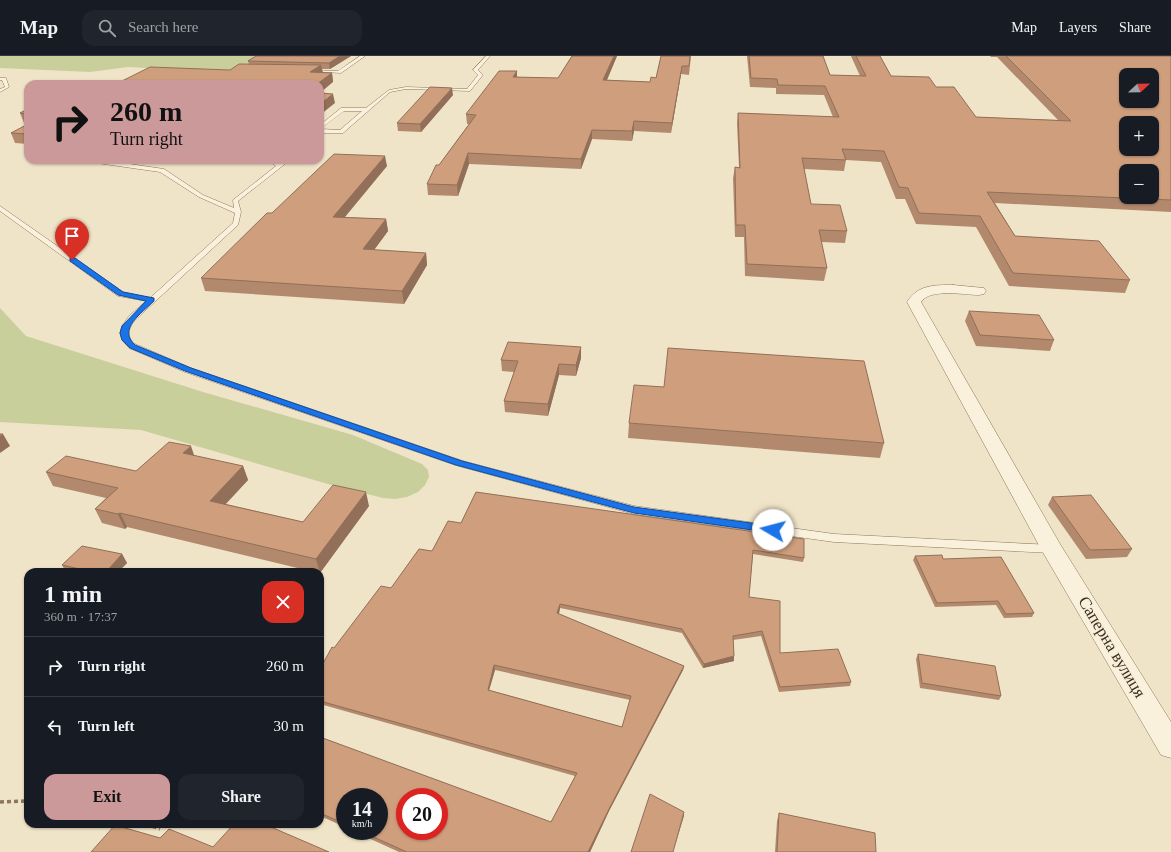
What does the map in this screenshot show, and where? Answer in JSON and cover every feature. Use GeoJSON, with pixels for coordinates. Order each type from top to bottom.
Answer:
{"type":"FeatureCollection","features":[{"type":"Feature","properties":{"kind":"street","name":"Саперна вулиця"},"geometry":{"type":"LineString","coordinates":[[979,291],[927,291],[920,294],[914,302],[1052,549],[1171,746]]}},
{"type":"Feature","properties":{"kind":"lane"},"geometry":{"type":"LineString","coordinates":[[301,71],[339,72],[363,56]]}},
{"type":"Feature","properties":{"kind":"lane"},"geometry":{"type":"LineString","coordinates":[[324,130],[342,132],[390,90],[398,88],[468,90],[482,75],[475,70],[488,56]]}},
{"type":"Feature","properties":{"kind":"lane"},"geometry":{"type":"LineString","coordinates":[[0,79],[4,79],[7,87],[0,91]]}},
{"type":"Feature","properties":{"kind":"lane"},"geometry":{"type":"LineString","coordinates":[[324,126],[343,109],[367,110]]}},
{"type":"Feature","properties":{"kind":"lane"},"geometry":{"type":"LineString","coordinates":[[119,164],[162,170],[201,196],[238,212]]}},
{"type":"Feature","properties":{"kind":"lane"},"geometry":{"type":"LineString","coordinates":[[283,164],[235,201],[238,212],[236,224],[151,300],[126,326],[124,333],[126,340],[132,346],[188,370],[459,463],[634,510],[834,538],[1052,549]]}},
{"type":"Feature","properties":{"kind":"lane"},"geometry":{"type":"LineString","coordinates":[[0,208],[120,294],[151,300]]}},
{"type":"Feature","properties":{"kind":"path"},"geometry":{"type":"LineString","coordinates":[[0,802],[24,801]]}},
{"type":"Feature","properties":{"kind":"green space"},"geometry":{"type":"Polygon","coordinates":[[[0,56],[261,56],[235,73],[128,67],[90,72],[0,68],[0,56]]]}},
{"type":"Feature","properties":{"kind":"green space"},"geometry":{"type":"Polygon","coordinates":[[[0,308],[26,336],[203,392],[353,435],[422,464],[428,470],[429,477],[425,485],[418,492],[407,497],[395,499],[383,498],[328,484],[141,430],[0,422],[0,308]]]}},
{"type":"Feature","properties":{"kind":"building"},"geometry":{"type":"Polygon","coordinates":[[[256,56],[340,56],[329,63],[248,61],[256,56]]]}},
{"type":"Feature","properties":{"kind":"building"},"geometry":{"type":"Polygon","coordinates":[[[572,56],[614,56],[603,80],[650,82],[651,77],[656,78],[661,56],[690,56],[689,66],[682,66],[672,123],[634,121],[632,131],[592,130],[581,159],[468,153],[457,185],[427,184],[436,165],[439,165],[476,115],[466,114],[499,71],[517,71],[513,77],[558,78],[572,56]]]}},
{"type":"Feature","properties":{"kind":"building"},"geometry":{"type":"Polygon","coordinates":[[[749,56],[823,56],[830,75],[866,76],[856,56],[880,56],[891,76],[929,77],[936,87],[954,87],[976,117],[1071,121],[1006,56],[1171,56],[1171,200],[1159,199],[1159,164],[1119,164],[1119,198],[987,192],[1015,236],[1099,241],[1130,280],[1013,273],[980,216],[919,213],[908,188],[899,187],[884,151],[842,149],[846,160],[802,158],[811,204],[840,205],[847,231],[819,230],[827,268],[747,264],[745,225],[736,225],[735,167],[740,168],[738,113],[839,117],[825,86],[778,85],[777,79],[751,78],[749,56]]]}},
{"type":"Feature","properties":{"kind":"building"},"geometry":{"type":"Polygon","coordinates":[[[239,64],[321,65],[310,72],[332,73],[322,80],[124,80],[150,67],[230,70],[239,64]]]}},
{"type":"Feature","properties":{"kind":"building"},"geometry":{"type":"Polygon","coordinates":[[[430,87],[452,88],[420,124],[397,123],[430,87]]]}},
{"type":"Feature","properties":{"kind":"building"},"geometry":{"type":"Polygon","coordinates":[[[324,93],[333,94],[324,101],[324,93]]]}},
{"type":"Feature","properties":{"kind":"building"},"geometry":{"type":"Polygon","coordinates":[[[24,126],[24,134],[11,133],[24,126]]]}},
{"type":"Feature","properties":{"kind":"building"},"geometry":{"type":"Polygon","coordinates":[[[334,154],[385,156],[333,217],[386,219],[363,249],[426,253],[402,291],[201,278],[267,213],[272,213],[334,154]]]}},
{"type":"Feature","properties":{"kind":"building"},"geometry":{"type":"Polygon","coordinates":[[[969,311],[1039,315],[1054,340],[980,335],[969,311]]]}},
{"type":"Feature","properties":{"kind":"building"},"geometry":{"type":"Polygon","coordinates":[[[508,342],[581,347],[576,365],[559,364],[548,404],[504,401],[518,361],[501,360],[508,342]]]}},
{"type":"Feature","properties":{"kind":"building"},"geometry":{"type":"Polygon","coordinates":[[[668,348],[864,361],[884,443],[629,423],[634,385],[664,387],[668,348]]]}},
{"type":"Feature","properties":{"kind":"building"},"geometry":{"type":"Polygon","coordinates":[[[169,442],[191,446],[183,453],[243,466],[210,501],[303,522],[333,485],[366,492],[316,559],[120,513],[118,514],[95,509],[118,488],[46,472],[66,456],[136,471],[169,442]]]}},
{"type":"Feature","properties":{"kind":"building"},"geometry":{"type":"Polygon","coordinates":[[[476,492],[804,539],[804,558],[753,550],[749,597],[780,601],[780,653],[838,649],[851,682],[780,687],[762,631],[733,636],[734,656],[704,664],[682,629],[560,604],[557,613],[684,666],[588,852],[407,852],[380,840],[388,840],[388,788],[336,788],[336,820],[324,815],[324,738],[551,822],[577,773],[324,702],[324,662],[332,647],[334,648],[381,586],[391,588],[419,549],[432,551],[448,521],[461,523],[476,492]],[[494,665],[488,690],[622,727],[631,696],[494,665]]]}},
{"type":"Feature","properties":{"kind":"building"},"geometry":{"type":"Polygon","coordinates":[[[1091,495],[1132,549],[1090,550],[1052,497],[1091,495]]]}},
{"type":"Feature","properties":{"kind":"building"},"geometry":{"type":"Polygon","coordinates":[[[82,546],[122,554],[110,568],[75,568],[62,565],[82,546]]]}},
{"type":"Feature","properties":{"kind":"building"},"geometry":{"type":"Polygon","coordinates":[[[942,555],[943,559],[1001,557],[1034,613],[1006,614],[998,601],[937,603],[915,556],[942,555]]]}},
{"type":"Feature","properties":{"kind":"building"},"geometry":{"type":"Polygon","coordinates":[[[918,654],[995,666],[1001,696],[922,683],[918,654]]]}},
{"type":"Feature","properties":{"kind":"building"},"geometry":{"type":"Polygon","coordinates":[[[650,794],[684,812],[673,852],[631,852],[650,794]]]}},
{"type":"Feature","properties":{"kind":"building"},"geometry":{"type":"Polygon","coordinates":[[[779,813],[875,833],[876,852],[777,852],[779,813]]]}},
{"type":"Feature","properties":{"kind":"building"},"geometry":{"type":"Polygon","coordinates":[[[112,828],[125,828],[160,838],[169,829],[213,847],[230,828],[273,828],[329,852],[91,852],[112,828]]]}},
{"type":"Feature","properties":{"kind":"route"},"geometry":{"type":"LineString","coordinates":[[72,260],[120,294],[151,300],[132,318],[126,326],[124,333],[126,340],[132,346],[188,370],[459,463],[634,510],[773,530]]}}]}
